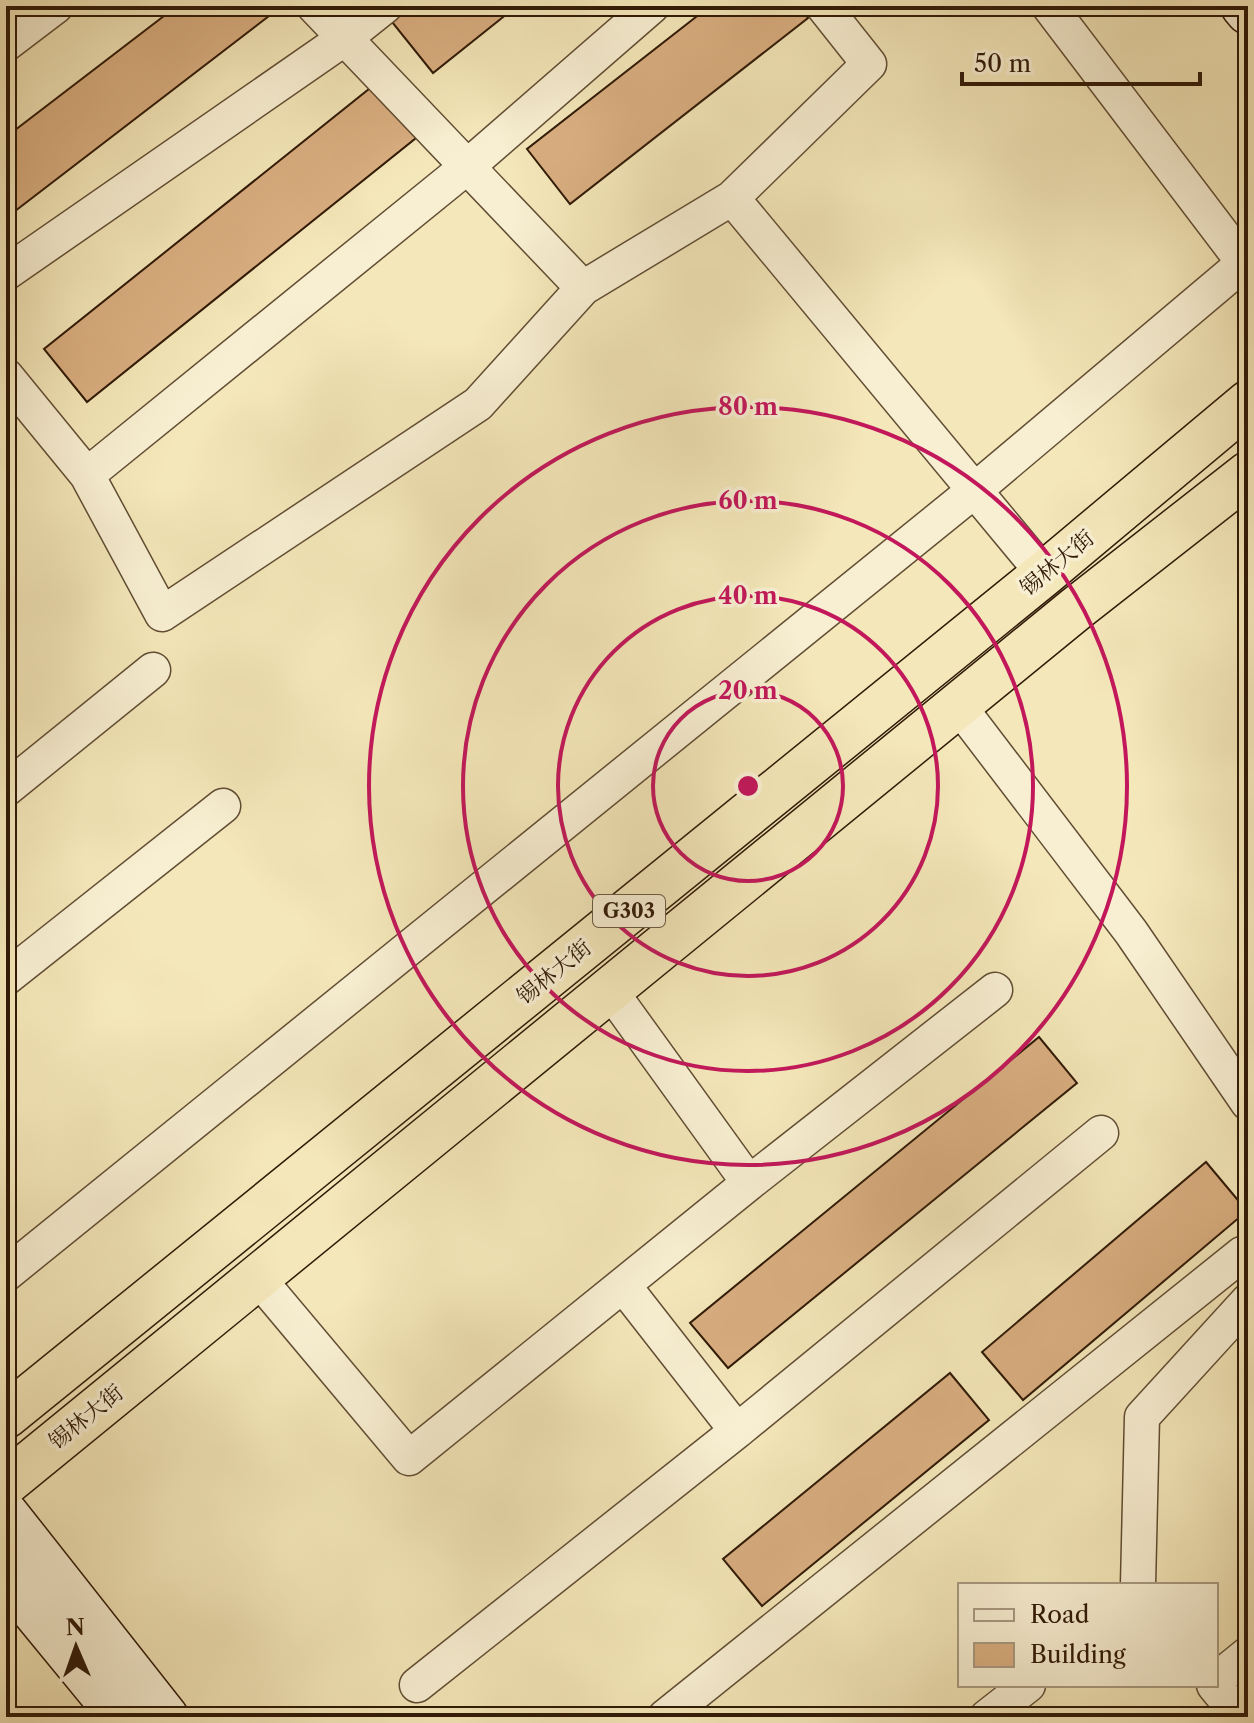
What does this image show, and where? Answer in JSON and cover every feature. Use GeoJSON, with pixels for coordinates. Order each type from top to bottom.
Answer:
{"type":"FeatureCollection","features":[{"type":"Feature","properties":{"kind":"highway","name":"锡林大街"},"geometry":{"type":"LineString","coordinates":[[6,1416],[1044,574],[1248,403]]}},
{"type":"Feature","properties":{"kind":"highway","name":"锡林大街"},"geometry":{"type":"LineString","coordinates":[[6,1483],[958,705],[1248,474]]}},
{"type":"Feature","properties":{"kind":"street"},"geometry":{"type":"LineString","coordinates":[[6,44],[56,6]]}},
{"type":"Feature","properties":{"kind":"street"},"geometry":{"type":"LineString","coordinates":[[314,6],[583,288]]}},
{"type":"Feature","properties":{"kind":"street"},"geometry":{"type":"LineString","coordinates":[[6,273],[345,38],[385,6]]}},
{"type":"Feature","properties":{"kind":"street"},"geometry":{"type":"LineString","coordinates":[[87,475],[468,166],[652,6]]}},
{"type":"Feature","properties":{"kind":"street"},"geometry":{"type":"LineString","coordinates":[[6,376],[87,475],[162,614],[478,404],[583,288],[732,198],[869,64],[823,6]]}},
{"type":"Feature","properties":{"kind":"street"},"geometry":{"type":"LineString","coordinates":[[6,1274],[975,490],[1244,263],[1049,6]]}},
{"type":"Feature","properties":{"kind":"street"},"geometry":{"type":"LineString","coordinates":[[1243,6],[1248,12]]}},
{"type":"Feature","properties":{"kind":"street"},"geometry":{"type":"LineString","coordinates":[[732,198],[1044,574]]}},
{"type":"Feature","properties":{"kind":"street"},"geometry":{"type":"LineString","coordinates":[[6,789],[153,670]]}},
{"type":"Feature","properties":{"kind":"street"},"geometry":{"type":"LineString","coordinates":[[958,705],[1131,932],[1248,1103]]}},
{"type":"Feature","properties":{"kind":"street"},"geometry":{"type":"LineString","coordinates":[[6,978],[223,806]]}},
{"type":"Feature","properties":{"kind":"street"},"geometry":{"type":"LineString","coordinates":[[609,989],[749,1183]]}},
{"type":"Feature","properties":{"kind":"street"},"geometry":{"type":"LineString","coordinates":[[257,1277],[409,1458],[749,1183],[995,990]]}},
{"type":"Feature","properties":{"kind":"street"},"geometry":{"type":"LineString","coordinates":[[417,1685],[737,1431],[1101,1133]]}},
{"type":"Feature","properties":{"kind":"street"},"geometry":{"type":"LineString","coordinates":[[665,1717],[1230,1263],[1242,1254],[1248,1254]]}},
{"type":"Feature","properties":{"kind":"street"},"geometry":{"type":"LineString","coordinates":[[623,1285],[737,1431]]}},
{"type":"Feature","properties":{"kind":"street"},"geometry":{"type":"LineString","coordinates":[[1138,1583],[1142,1417],[1248,1301]]}},
{"type":"Feature","properties":{"kind":"street"},"geometry":{"type":"LineString","coordinates":[[6,1514],[166,1717]]}},
{"type":"Feature","properties":{"kind":"street"},"geometry":{"type":"LineString","coordinates":[[6,1577],[121,1717]]}},
{"type":"Feature","properties":{"kind":"street"},"geometry":{"type":"LineString","coordinates":[[1218,1679],[1248,1654]]}},
{"type":"Feature","properties":{"kind":"street"},"geometry":{"type":"LineString","coordinates":[[1218,1686],[1240,1717]]}},
{"type":"Feature","properties":{"kind":"street"},"geometry":{"type":"LineString","coordinates":[[987,1717],[1025,1687]]}},
{"type":"Feature","properties":{"kind":"building"},"geometry":{"type":"Polygon","coordinates":[[[177,6],[282,6],[6,218],[6,137],[177,6]]]}},
{"type":"Feature","properties":{"kind":"building"},"geometry":{"type":"Polygon","coordinates":[[[403,6],[517,6],[433,73],[388,17],[403,6]]]}},
{"type":"Feature","properties":{"kind":"building"},"geometry":{"type":"Polygon","coordinates":[[[710,6],[799,6],[808,18],[570,204],[527,149],[710,6]]]}},
{"type":"Feature","properties":{"kind":"building"},"geometry":{"type":"Polygon","coordinates":[[[374,85],[416,138],[87,402],[44,349],[374,85]]]}},
{"type":"Feature","properties":{"kind":"building"},"geometry":{"type":"Polygon","coordinates":[[[1039,1037],[1077,1083],[728,1368],[690,1323],[1039,1037]]]}},
{"type":"Feature","properties":{"kind":"building"},"geometry":{"type":"Polygon","coordinates":[[[1206,1162],[1247,1211],[1023,1400],[982,1352],[1206,1162]]]}},
{"type":"Feature","properties":{"kind":"building"},"geometry":{"type":"Polygon","coordinates":[[[950,1373],[989,1420],[762,1606],[723,1559],[950,1373]]]}}]}
